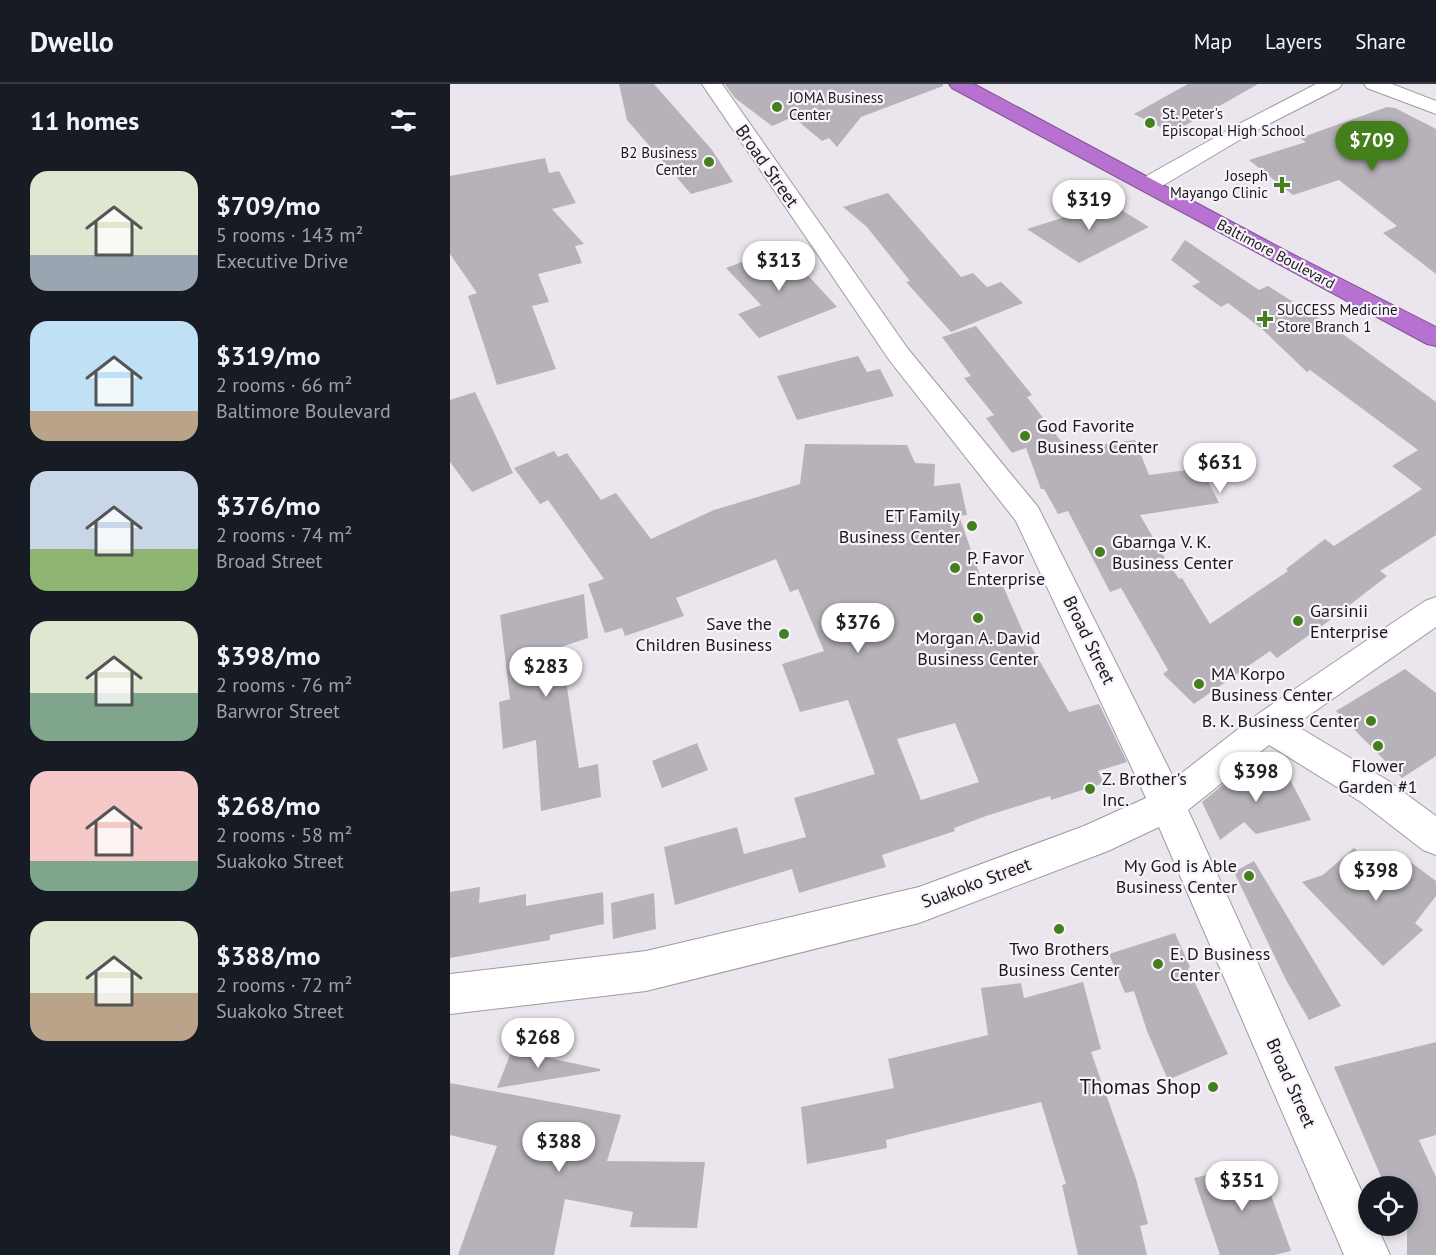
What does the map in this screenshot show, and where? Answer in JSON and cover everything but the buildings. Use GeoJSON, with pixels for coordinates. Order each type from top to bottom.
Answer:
{"type":"FeatureCollection","features":[{"type":"Feature","properties":{"kind":"highway","name":"Baltimore Boulevard"},"geometry":{"type":"LineString","coordinates":[[959,84],[1149,184],[1280,257],[1436,338]]}},
{"type":"Feature","properties":{"kind":"street","name":"Broad Street"},"geometry":{"type":"LineString","coordinates":[[712,84],[899,355],[1028,515],[1168,805],[1367,1255]]}},
{"type":"Feature","properties":{"kind":"street"},"geometry":{"type":"LineString","coordinates":[[1149,184],[1246,128],[1332,84]]}},
{"type":"Feature","properties":{"kind":"street"},"geometry":{"type":"LineString","coordinates":[[1374,84],[1436,108]]}},
{"type":"Feature","properties":{"kind":"street","name":"Suakoko Street"},"geometry":{"type":"LineString","coordinates":[[450,994],[646,971],[919,905],[1095,839],[1168,805],[1267,726],[1436,610]]}},
{"type":"Feature","properties":{"kind":"street"},"geometry":{"type":"LineString","coordinates":[[1267,726],[1374,791],[1436,838]]}},
{"type":"Feature","properties":{"kind":"place","name":"JOMA Business Center"},"geometry":{"type":"Point","coordinates":[777,107]}},
{"type":"Feature","properties":{"kind":"place","name":"St. Peter's Episcopal High School"},"geometry":{"type":"Point","coordinates":[1150,123]}},
{"type":"Feature","properties":{"kind":"place","name":"B2 Business Center"},"geometry":{"type":"Point","coordinates":[709,162]}},
{"type":"Feature","properties":{"kind":"place","name":"Joseph Mayango Clinic"},"geometry":{"type":"Point","coordinates":[1282,185]}},
{"type":"Feature","properties":{"kind":"place","name":"SUCCESS Medicine Store Branch 1"},"geometry":{"type":"Point","coordinates":[1265,319]}},
{"type":"Feature","properties":{"kind":"place","name":"God Favorite Business Center"},"geometry":{"type":"Point","coordinates":[1025,436]}},
{"type":"Feature","properties":{"kind":"place","name":"ET Family Business Center"},"geometry":{"type":"Point","coordinates":[972,526]}},
{"type":"Feature","properties":{"kind":"place","name":"Gbarnga V. K. Business Center"},"geometry":{"type":"Point","coordinates":[1100,552]}},
{"type":"Feature","properties":{"kind":"place","name":"P. Favor Enterprise"},"geometry":{"type":"Point","coordinates":[955,568]}},
{"type":"Feature","properties":{"kind":"place","name":"Morgan A. David Business Center"},"geometry":{"type":"Point","coordinates":[978,618]}},
{"type":"Feature","properties":{"kind":"place","name":"Garsinii Enterprise"},"geometry":{"type":"Point","coordinates":[1298,621]}},
{"type":"Feature","properties":{"kind":"place","name":"Save the Children Business"},"geometry":{"type":"Point","coordinates":[784,634]}},
{"type":"Feature","properties":{"kind":"place","name":"MA Korpo Business Center"},"geometry":{"type":"Point","coordinates":[1199,684]}},
{"type":"Feature","properties":{"kind":"place","name":"B. K. Business Center"},"geometry":{"type":"Point","coordinates":[1371,721]}},
{"type":"Feature","properties":{"kind":"place","name":"Flower Garden #1"},"geometry":{"type":"Point","coordinates":[1378,746]}},
{"type":"Feature","properties":{"kind":"place","name":"Z. Brother's Inc."},"geometry":{"type":"Point","coordinates":[1090,789]}},
{"type":"Feature","properties":{"kind":"place","name":"My God is Able Business Center"},"geometry":{"type":"Point","coordinates":[1249,876]}},
{"type":"Feature","properties":{"kind":"place","name":"Two Brothers Business Center"},"geometry":{"type":"Point","coordinates":[1059,929]}},
{"type":"Feature","properties":{"kind":"place","name":"E. D Business Center"},"geometry":{"type":"Point","coordinates":[1158,964]}},
{"type":"Feature","properties":{"kind":"place","name":"Thomas Shop"},"geometry":{"type":"Point","coordinates":[1213,1087]}}]}
